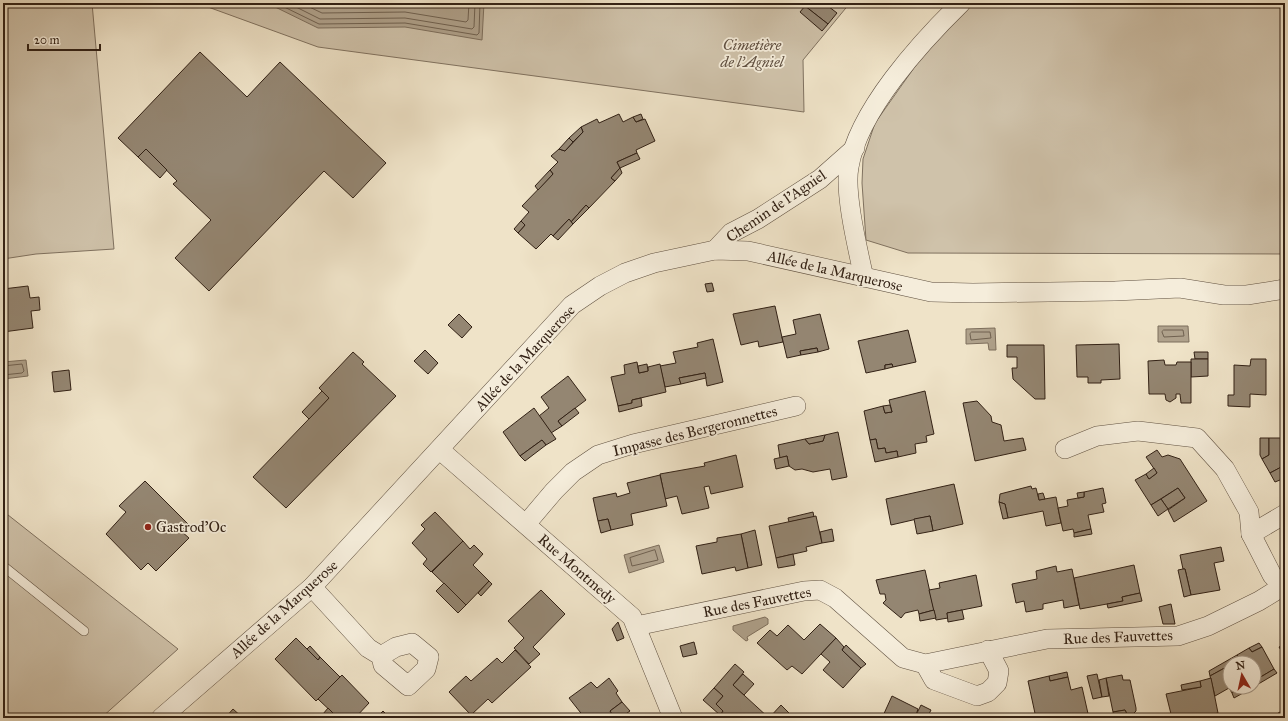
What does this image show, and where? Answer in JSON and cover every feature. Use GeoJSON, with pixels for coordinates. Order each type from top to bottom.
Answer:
{"type":"FeatureCollection","features":[{"type":"Feature","properties":{"kind":"street","name":"Chemin de l'Agniel"},"geometry":{"type":"LineString","coordinates":[[864,278],[848,183],[849,167],[855,148],[869,113],[898,73],[961,3]]}},
{"type":"Feature","properties":{"kind":"street","name":"Chemin de l'Agniel"},"geometry":{"type":"LineString","coordinates":[[715,250],[731,233],[758,219],[820,179],[855,148]]}},
{"type":"Feature","properties":{"kind":"street","name":"Allée de la Marquerose"},"geometry":{"type":"LineString","coordinates":[[161,718],[312,587],[440,450],[572,305],[600,286],[625,274],[654,263],[715,250],[748,251],[931,292],[1115,292],[1180,288],[1224,295],[1247,295],[1285,289]]}},
{"type":"Feature","properties":{"kind":"street","name":"Impasse des Bergeronnettes"},"geometry":{"type":"LineString","coordinates":[[526,524],[554,491],[573,472],[598,455],[633,444],[796,406]]}},
{"type":"Feature","properties":{"kind":"street"},"geometry":{"type":"LineString","coordinates":[[1065,449],[1098,436],[1138,431],[1197,438],[1225,469],[1249,512],[1251,534],[1272,575],[1284,586]]}},
{"type":"Feature","properties":{"kind":"street","name":"Rue Montmedy"},"geometry":{"type":"LineString","coordinates":[[440,450],[632,617],[673,718]]}},
{"type":"Feature","properties":{"kind":"street"},"geometry":{"type":"LineString","coordinates":[[1251,534],[1285,514]]}},
{"type":"Feature","properties":{"kind":"street","name":"Rue des Fauvettes"},"geometry":{"type":"LineString","coordinates":[[636,626],[804,591],[820,590],[835,598],[903,658],[925,664],[1047,639],[1178,636],[1208,626],[1259,601],[1284,586]]}},
{"type":"Feature","properties":{"kind":"street"},"geometry":{"type":"LineString","coordinates":[[312,587],[368,648],[381,656]]}},
{"type":"Feature","properties":{"kind":"street"},"geometry":{"type":"LineString","coordinates":[[925,664],[934,680],[977,696],[988,692],[997,683],[999,671],[988,650]]}},
{"type":"Feature","properties":{"kind":"lane"},"geometry":{"type":"LineString","coordinates":[[3,566],[84,631]]}},
{"type":"Feature","properties":{"kind":"green space"},"geometry":{"type":"Polygon","coordinates":[[[3,3],[92,3],[114,249],[36,254],[3,259],[3,3]]]}},
{"type":"Feature","properties":{"kind":"green space","name":"Cimetière de l'Agniel"},"geometry":{"type":"Polygon","coordinates":[[[197,3],[850,3],[803,60],[804,112],[318,47],[197,3]]]}},
{"type":"Feature","properties":{"kind":"green space"},"geometry":{"type":"Polygon","coordinates":[[[973,3],[1285,3],[1285,254],[908,253],[866,240],[862,183],[863,159],[875,123],[933,41],[973,3]]]}},
{"type":"Feature","properties":{"kind":"green space"},"geometry":{"type":"Polygon","coordinates":[[[3,511],[178,649],[101,718],[3,718],[3,511]]]}},
{"type":"Feature","properties":{"kind":"water"},"geometry":{"type":"Polygon","coordinates":[[[267,3],[484,3],[482,40],[405,27],[318,28],[267,3]]]}},
{"type":"Feature","properties":{"kind":"water"},"geometry":{"type":"Polygon","coordinates":[[[1158,326],[1188,326],[1189,342],[1158,342],[1158,326]]]}},
{"type":"Feature","properties":{"kind":"water"},"geometry":{"type":"Polygon","coordinates":[[[995,328],[996,350],[989,350],[988,343],[966,344],[966,329],[995,328]]]}},
{"type":"Feature","properties":{"kind":"water"},"geometry":{"type":"Polygon","coordinates":[[[26,360],[28,376],[3,379],[3,362],[26,360]]]}},
{"type":"Feature","properties":{"kind":"water"},"geometry":{"type":"Polygon","coordinates":[[[659,545],[664,562],[629,573],[624,555],[659,545]]]}},
{"type":"Feature","properties":{"kind":"water"},"geometry":{"type":"Polygon","coordinates":[[[765,617],[768,619],[768,624],[747,637],[748,640],[746,641],[733,630],[733,626],[765,617]]]}},
{"type":"Feature","properties":{"kind":"building"},"geometry":{"type":"Polygon","coordinates":[[[808,3],[824,3],[837,13],[828,24],[805,6],[808,3]]]}},
{"type":"Feature","properties":{"kind":"building"},"geometry":{"type":"Polygon","coordinates":[[[805,6],[828,24],[822,31],[800,12],[805,6]]]}},
{"type":"Feature","properties":{"kind":"building"},"geometry":{"type":"Polygon","coordinates":[[[200,52],[247,97],[280,62],[386,163],[353,198],[324,171],[209,291],[175,258],[211,220],[173,184],[177,181],[146,149],[138,157],[118,138],[200,52]]]}},
{"type":"Feature","properties":{"kind":"building"},"geometry":{"type":"Polygon","coordinates":[[[619,114],[623,122],[633,117],[636,122],[645,119],[655,141],[636,150],[637,153],[617,162],[620,168],[611,178],[615,181],[589,208],[586,205],[571,222],[569,219],[553,236],[551,234],[536,249],[518,233],[525,225],[521,221],[529,212],[522,206],[553,174],[550,170],[558,162],[551,156],[559,149],[565,151],[583,132],[581,127],[597,119],[599,123],[619,114]]]}},
{"type":"Feature","properties":{"kind":"building"},"geometry":{"type":"Polygon","coordinates":[[[641,114],[643,119],[636,122],[633,117],[641,114]]]}},
{"type":"Feature","properties":{"kind":"building"},"geometry":{"type":"Polygon","coordinates":[[[581,127],[583,132],[573,142],[569,138],[581,127]]]}},
{"type":"Feature","properties":{"kind":"building"},"geometry":{"type":"Polygon","coordinates":[[[569,138],[573,142],[565,151],[559,149],[569,138]]]}},
{"type":"Feature","properties":{"kind":"building"},"geometry":{"type":"Polygon","coordinates":[[[146,149],[167,170],[160,178],[138,157],[146,149]]]}},
{"type":"Feature","properties":{"kind":"building"},"geometry":{"type":"Polygon","coordinates":[[[637,153],[640,159],[620,168],[617,162],[637,153]]]}},
{"type":"Feature","properties":{"kind":"building"},"geometry":{"type":"Polygon","coordinates":[[[620,168],[622,173],[615,181],[611,178],[620,168]]]}},
{"type":"Feature","properties":{"kind":"building"},"geometry":{"type":"Polygon","coordinates":[[[550,170],[553,174],[538,190],[535,186],[550,170]]]}},
{"type":"Feature","properties":{"kind":"building"},"geometry":{"type":"Polygon","coordinates":[[[586,205],[589,208],[573,224],[571,222],[586,205]]]}},
{"type":"Feature","properties":{"kind":"building"},"geometry":{"type":"Polygon","coordinates":[[[569,219],[573,224],[558,240],[553,236],[569,219]]]}},
{"type":"Feature","properties":{"kind":"building"},"geometry":{"type":"Polygon","coordinates":[[[521,221],[525,225],[518,233],[514,229],[521,221]]]}},
{"type":"Feature","properties":{"kind":"building"},"geometry":{"type":"Polygon","coordinates":[[[712,283],[714,291],[707,292],[705,284],[712,283]]]}},
{"type":"Feature","properties":{"kind":"building"},"geometry":{"type":"Polygon","coordinates":[[[28,286],[30,298],[39,297],[40,310],[31,311],[33,328],[3,332],[3,289],[28,286]]]}},
{"type":"Feature","properties":{"kind":"building"},"geometry":{"type":"Polygon","coordinates":[[[775,306],[783,342],[759,347],[758,341],[741,345],[733,314],[775,306]]]}},
{"type":"Feature","properties":{"kind":"building"},"geometry":{"type":"Polygon","coordinates":[[[459,314],[472,327],[462,338],[448,325],[459,314]]]}},
{"type":"Feature","properties":{"kind":"building"},"geometry":{"type":"Polygon","coordinates":[[[820,314],[829,349],[818,352],[817,348],[800,351],[801,355],[787,358],[782,337],[796,334],[793,320],[820,314]]]}},
{"type":"Feature","properties":{"kind":"building"},"geometry":{"type":"Polygon","coordinates":[[[908,330],[916,362],[893,367],[892,364],[885,365],[885,369],[866,373],[858,341],[908,330]]]}},
{"type":"Feature","properties":{"kind":"building"},"geometry":{"type":"Polygon","coordinates":[[[713,339],[723,382],[707,386],[705,373],[679,378],[681,384],[665,387],[660,366],[676,363],[673,352],[698,347],[697,343],[713,339]]]}},
{"type":"Feature","properties":{"kind":"building"},"geometry":{"type":"Polygon","coordinates":[[[1119,344],[1120,379],[1101,380],[1101,383],[1088,383],[1088,377],[1077,377],[1076,345],[1119,344]]]}},
{"type":"Feature","properties":{"kind":"building"},"geometry":{"type":"Polygon","coordinates":[[[1007,345],[1044,345],[1045,399],[1035,399],[1013,379],[1012,368],[1017,368],[1017,357],[1007,357],[1007,345]]]}},
{"type":"Feature","properties":{"kind":"building"},"geometry":{"type":"Polygon","coordinates":[[[817,348],[818,352],[801,355],[800,351],[817,348]]]}},
{"type":"Feature","properties":{"kind":"building"},"geometry":{"type":"Polygon","coordinates":[[[425,350],[438,363],[428,374],[414,361],[425,350]]]}},
{"type":"Feature","properties":{"kind":"building"},"geometry":{"type":"Polygon","coordinates":[[[353,352],[364,362],[362,364],[396,396],[286,508],[253,477],[329,398],[319,388],[353,352]]]}},
{"type":"Feature","properties":{"kind":"building"},"geometry":{"type":"Polygon","coordinates":[[[1194,352],[1208,352],[1208,359],[1195,359],[1194,352]]]}},
{"type":"Feature","properties":{"kind":"building"},"geometry":{"type":"Polygon","coordinates":[[[1191,359],[1208,359],[1208,376],[1191,377],[1191,359]]]}},
{"type":"Feature","properties":{"kind":"building"},"geometry":{"type":"Polygon","coordinates":[[[1251,359],[1266,359],[1266,395],[1250,394],[1250,407],[1228,406],[1228,395],[1234,395],[1234,365],[1250,366],[1251,359]]]}},
{"type":"Feature","properties":{"kind":"building"},"geometry":{"type":"Polygon","coordinates":[[[1164,360],[1165,365],[1176,365],[1177,362],[1191,362],[1191,403],[1181,403],[1180,394],[1176,394],[1176,398],[1170,402],[1166,400],[1165,394],[1149,394],[1148,361],[1164,360]]]}},
{"type":"Feature","properties":{"kind":"building"},"geometry":{"type":"Polygon","coordinates":[[[637,362],[639,373],[648,371],[648,367],[660,364],[666,392],[632,400],[632,403],[618,406],[611,377],[625,374],[624,365],[637,362]]]}},
{"type":"Feature","properties":{"kind":"building"},"geometry":{"type":"Polygon","coordinates":[[[647,364],[648,371],[639,373],[638,366],[647,364]]]}},
{"type":"Feature","properties":{"kind":"building"},"geometry":{"type":"Polygon","coordinates":[[[892,364],[893,367],[885,369],[885,365],[892,364]]]}},
{"type":"Feature","properties":{"kind":"building"},"geometry":{"type":"Polygon","coordinates":[[[69,370],[71,390],[54,392],[52,372],[69,370]]]}},
{"type":"Feature","properties":{"kind":"building"},"geometry":{"type":"Polygon","coordinates":[[[705,373],[706,378],[681,384],[679,378],[705,373]]]}},
{"type":"Feature","properties":{"kind":"building"},"geometry":{"type":"Polygon","coordinates":[[[568,376],[586,400],[558,421],[562,426],[551,433],[539,416],[549,408],[541,397],[568,376]]]}},
{"type":"Feature","properties":{"kind":"building"},"geometry":{"type":"Polygon","coordinates":[[[322,391],[329,398],[309,419],[302,412],[322,391]]]}},
{"type":"Feature","properties":{"kind":"building"},"geometry":{"type":"Polygon","coordinates":[[[925,391],[934,434],[926,436],[927,442],[915,444],[916,453],[898,457],[897,451],[886,453],[885,448],[878,449],[876,439],[870,440],[864,411],[883,406],[885,413],[892,412],[889,400],[925,391]]]}},
{"type":"Feature","properties":{"kind":"building"},"geometry":{"type":"Polygon","coordinates":[[[641,398],[642,406],[619,412],[618,406],[632,403],[632,400],[641,398]]]}},
{"type":"Feature","properties":{"kind":"building"},"geometry":{"type":"Polygon","coordinates":[[[977,401],[991,416],[992,422],[1001,425],[1004,441],[1023,438],[1026,450],[975,461],[963,403],[977,401]]]}},
{"type":"Feature","properties":{"kind":"building"},"geometry":{"type":"Polygon","coordinates":[[[890,405],[892,412],[885,413],[883,406],[890,405]]]}},
{"type":"Feature","properties":{"kind":"building"},"geometry":{"type":"Polygon","coordinates":[[[534,408],[556,439],[546,445],[542,440],[520,456],[503,432],[534,408]]]}},
{"type":"Feature","properties":{"kind":"building"},"geometry":{"type":"Polygon","coordinates":[[[575,408],[579,413],[562,426],[558,421],[575,408]]]}},
{"type":"Feature","properties":{"kind":"building"},"geometry":{"type":"Polygon","coordinates":[[[838,432],[847,477],[832,480],[830,469],[813,472],[802,469],[795,470],[789,466],[787,456],[780,458],[778,445],[805,439],[809,444],[823,441],[825,435],[838,432]]]}},
{"type":"Feature","properties":{"kind":"building"},"geometry":{"type":"Polygon","coordinates":[[[825,435],[823,441],[809,444],[805,439],[825,435]]]}},
{"type":"Feature","properties":{"kind":"building"},"geometry":{"type":"Polygon","coordinates":[[[1260,438],[1269,438],[1269,455],[1262,459],[1260,455],[1260,438]]]}},
{"type":"Feature","properties":{"kind":"building"},"geometry":{"type":"Polygon","coordinates":[[[1269,438],[1285,438],[1285,465],[1270,473],[1262,459],[1269,455],[1269,438]]]}},
{"type":"Feature","properties":{"kind":"building"},"geometry":{"type":"Polygon","coordinates":[[[876,439],[878,449],[885,448],[886,453],[897,451],[898,457],[875,462],[870,440],[876,439]]]}},
{"type":"Feature","properties":{"kind":"building"},"geometry":{"type":"Polygon","coordinates":[[[542,440],[546,445],[525,461],[520,456],[542,440]]]}},
{"type":"Feature","properties":{"kind":"building"},"geometry":{"type":"Polygon","coordinates":[[[1157,450],[1162,457],[1168,455],[1180,459],[1207,501],[1174,522],[1168,510],[1185,498],[1178,488],[1151,505],[1135,480],[1146,474],[1149,479],[1157,473],[1146,457],[1157,450]]]}},
{"type":"Feature","properties":{"kind":"building"},"geometry":{"type":"Polygon","coordinates":[[[736,455],[743,487],[711,494],[709,486],[704,487],[709,508],[682,514],[677,496],[665,499],[660,474],[705,466],[704,463],[736,455]]]}},
{"type":"Feature","properties":{"kind":"building"},"geometry":{"type":"Polygon","coordinates":[[[787,456],[789,466],[776,469],[774,459],[787,456]]]}},
{"type":"Feature","properties":{"kind":"building"},"geometry":{"type":"Polygon","coordinates":[[[1285,465],[1285,478],[1275,482],[1270,473],[1285,465]]]}},
{"type":"Feature","properties":{"kind":"building"},"geometry":{"type":"Polygon","coordinates":[[[1154,468],[1157,473],[1149,479],[1146,474],[1154,468]]]}},
{"type":"Feature","properties":{"kind":"building"},"geometry":{"type":"Polygon","coordinates":[[[660,475],[667,506],[631,514],[633,525],[611,530],[608,519],[598,521],[593,498],[616,493],[617,497],[630,493],[627,483],[660,475]]]}},
{"type":"Feature","properties":{"kind":"building","name":"Gastrod'Oc"},"geometry":{"type":"Polygon","coordinates":[[[145,481],[188,524],[181,531],[189,538],[156,571],[148,563],[141,570],[106,534],[126,512],[119,506],[145,481]]]}},
{"type":"Feature","properties":{"kind":"building"},"geometry":{"type":"Polygon","coordinates":[[[954,484],[963,524],[933,531],[930,516],[891,525],[886,499],[954,484]]]}},
{"type":"Feature","properties":{"kind":"building"},"geometry":{"type":"Polygon","coordinates":[[[1031,486],[1032,489],[1036,488],[1039,500],[1056,497],[1061,523],[1046,526],[1043,511],[1008,518],[1005,504],[999,502],[1000,494],[1031,486]]]}},
{"type":"Feature","properties":{"kind":"building"},"geometry":{"type":"Polygon","coordinates":[[[1103,488],[1106,503],[1102,504],[1104,512],[1088,515],[1091,529],[1074,533],[1073,529],[1063,531],[1058,508],[1068,506],[1067,500],[1084,497],[1084,492],[1103,488]]]}},
{"type":"Feature","properties":{"kind":"building"},"geometry":{"type":"Polygon","coordinates":[[[1178,488],[1185,498],[1168,509],[1161,499],[1178,488]]]}},
{"type":"Feature","properties":{"kind":"building"},"geometry":{"type":"Polygon","coordinates":[[[1084,492],[1084,497],[1078,498],[1077,493],[1084,492]]]}},
{"type":"Feature","properties":{"kind":"building"},"geometry":{"type":"Polygon","coordinates":[[[1043,493],[1045,499],[1039,500],[1038,494],[1043,493]]]}},
{"type":"Feature","properties":{"kind":"building"},"geometry":{"type":"Polygon","coordinates":[[[1161,499],[1168,509],[1158,516],[1151,505],[1161,499]]]}},
{"type":"Feature","properties":{"kind":"building"},"geometry":{"type":"Polygon","coordinates":[[[999,502],[1005,504],[1008,518],[1003,519],[999,502]]]}},
{"type":"Feature","properties":{"kind":"building"},"geometry":{"type":"Polygon","coordinates":[[[435,512],[463,541],[431,572],[423,564],[427,559],[412,543],[425,529],[421,525],[435,512]]]}},
{"type":"Feature","properties":{"kind":"building"},"geometry":{"type":"Polygon","coordinates":[[[813,512],[814,517],[789,522],[788,518],[813,512]]]}},
{"type":"Feature","properties":{"kind":"building"},"geometry":{"type":"Polygon","coordinates":[[[816,516],[822,543],[806,547],[807,551],[776,558],[769,526],[816,516]]]}},
{"type":"Feature","properties":{"kind":"building"},"geometry":{"type":"Polygon","coordinates":[[[930,516],[933,531],[917,534],[914,519],[930,516]]]}},
{"type":"Feature","properties":{"kind":"building"},"geometry":{"type":"Polygon","coordinates":[[[608,519],[611,530],[601,533],[598,521],[608,519]]]}},
{"type":"Feature","properties":{"kind":"building"},"geometry":{"type":"Polygon","coordinates":[[[832,529],[834,541],[822,543],[820,532],[832,529]]]}},
{"type":"Feature","properties":{"kind":"building"},"geometry":{"type":"Polygon","coordinates":[[[1091,529],[1092,534],[1074,537],[1074,533],[1091,529]]]}},
{"type":"Feature","properties":{"kind":"building"},"geometry":{"type":"Polygon","coordinates":[[[755,530],[762,565],[748,568],[741,534],[755,530]]]}},
{"type":"Feature","properties":{"kind":"building"},"geometry":{"type":"Polygon","coordinates":[[[741,534],[748,568],[736,571],[735,567],[702,574],[696,546],[717,542],[717,538],[741,534]]]}},
{"type":"Feature","properties":{"kind":"building"},"geometry":{"type":"Polygon","coordinates":[[[463,541],[470,549],[474,545],[483,554],[473,565],[489,581],[466,605],[432,572],[463,541]]]}},
{"type":"Feature","properties":{"kind":"building"},"geometry":{"type":"Polygon","coordinates":[[[1221,547],[1224,561],[1214,563],[1220,590],[1191,595],[1180,555],[1221,547]]]}},
{"type":"Feature","properties":{"kind":"building"},"geometry":{"type":"Polygon","coordinates":[[[793,554],[795,565],[778,568],[776,558],[793,554]]]}},
{"type":"Feature","properties":{"kind":"building"},"geometry":{"type":"Polygon","coordinates":[[[1134,565],[1140,593],[1122,597],[1123,601],[1080,609],[1074,578],[1134,565]]]}},
{"type":"Feature","properties":{"kind":"building"},"geometry":{"type":"Polygon","coordinates":[[[1056,566],[1057,572],[1072,569],[1079,605],[1064,608],[1063,600],[1043,604],[1043,609],[1026,612],[1024,601],[1016,603],[1012,584],[1037,579],[1036,571],[1056,566]]]}},
{"type":"Feature","properties":{"kind":"building"},"geometry":{"type":"Polygon","coordinates":[[[1185,569],[1191,595],[1184,597],[1178,570],[1185,569]]]}},
{"type":"Feature","properties":{"kind":"building"},"geometry":{"type":"Polygon","coordinates":[[[925,570],[934,610],[919,614],[918,610],[905,613],[901,618],[883,603],[886,600],[885,594],[880,594],[876,580],[925,570]]]}},
{"type":"Feature","properties":{"kind":"building"},"geometry":{"type":"Polygon","coordinates":[[[976,575],[982,606],[947,613],[948,618],[936,620],[929,590],[940,588],[939,583],[976,575]]]}},
{"type":"Feature","properties":{"kind":"building"},"geometry":{"type":"Polygon","coordinates":[[[489,581],[492,584],[481,596],[478,593],[489,581]]]}},
{"type":"Feature","properties":{"kind":"building"},"geometry":{"type":"Polygon","coordinates":[[[444,583],[466,605],[458,613],[436,591],[444,583]]]}},
{"type":"Feature","properties":{"kind":"building"},"geometry":{"type":"Polygon","coordinates":[[[541,590],[565,614],[533,647],[540,654],[529,664],[514,648],[524,638],[508,621],[541,590]]]}},
{"type":"Feature","properties":{"kind":"building"},"geometry":{"type":"Polygon","coordinates":[[[1140,593],[1142,601],[1108,608],[1107,604],[1123,601],[1122,597],[1140,593]]]}},
{"type":"Feature","properties":{"kind":"building"},"geometry":{"type":"Polygon","coordinates":[[[1171,604],[1175,624],[1163,624],[1159,607],[1171,604]]]}},
{"type":"Feature","properties":{"kind":"building"},"geometry":{"type":"Polygon","coordinates":[[[934,610],[936,618],[920,621],[919,614],[934,610]]]}},
{"type":"Feature","properties":{"kind":"building"},"geometry":{"type":"Polygon","coordinates":[[[962,610],[964,619],[948,622],[947,613],[962,610]]]}},
{"type":"Feature","properties":{"kind":"building"},"geometry":{"type":"Polygon","coordinates":[[[618,622],[624,638],[617,641],[612,629],[618,622]]]}},
{"type":"Feature","properties":{"kind":"building"},"geometry":{"type":"Polygon","coordinates":[[[820,624],[836,638],[802,674],[792,666],[787,670],[757,643],[770,630],[777,636],[788,625],[804,640],[820,624]]]}},
{"type":"Feature","properties":{"kind":"building"},"geometry":{"type":"Polygon","coordinates":[[[296,638],[318,660],[320,657],[340,677],[316,701],[275,659],[296,638]]]}},
{"type":"Feature","properties":{"kind":"building"},"geometry":{"type":"Polygon","coordinates":[[[836,638],[844,647],[842,650],[861,668],[843,688],[823,670],[830,662],[821,654],[836,638]]]}},
{"type":"Feature","properties":{"kind":"building"},"geometry":{"type":"Polygon","coordinates":[[[694,642],[697,654],[683,657],[680,646],[694,642]]]}},
{"type":"Feature","properties":{"kind":"building"},"geometry":{"type":"Polygon","coordinates":[[[1259,643],[1262,647],[1252,652],[1249,648],[1259,643]]]}},
{"type":"Feature","properties":{"kind":"building"},"geometry":{"type":"Polygon","coordinates":[[[1285,644],[1285,655],[1284,655],[1279,647],[1285,644]]]}},
{"type":"Feature","properties":{"kind":"building"},"geometry":{"type":"Polygon","coordinates":[[[846,645],[866,664],[861,668],[842,650],[846,645]]]}},
{"type":"Feature","properties":{"kind":"building"},"geometry":{"type":"Polygon","coordinates":[[[310,646],[320,657],[318,660],[307,649],[310,646]]]}},
{"type":"Feature","properties":{"kind":"building"},"geometry":{"type":"Polygon","coordinates":[[[1262,647],[1274,669],[1262,676],[1262,655],[1237,655],[1249,648],[1252,652],[1262,647]]]}},
{"type":"Feature","properties":{"kind":"building"},"geometry":{"type":"Polygon","coordinates":[[[515,650],[531,667],[492,703],[488,699],[471,715],[449,692],[466,676],[471,681],[497,658],[502,663],[515,650]]]}},
{"type":"Feature","properties":{"kind":"building"},"geometry":{"type":"Polygon","coordinates":[[[735,664],[744,672],[733,685],[769,718],[723,718],[720,715],[723,711],[716,704],[723,696],[714,688],[735,664]]]}},
{"type":"Feature","properties":{"kind":"building"},"geometry":{"type":"Polygon","coordinates":[[[1222,664],[1222,669],[1210,676],[1209,671],[1222,664]]]}},
{"type":"Feature","properties":{"kind":"building"},"geometry":{"type":"Polygon","coordinates":[[[1222,669],[1222,692],[1215,696],[1210,676],[1222,669]]]}},
{"type":"Feature","properties":{"kind":"building"},"geometry":{"type":"Polygon","coordinates":[[[1274,669],[1277,673],[1262,682],[1262,676],[1274,669]]]}},
{"type":"Feature","properties":{"kind":"building"},"geometry":{"type":"Polygon","coordinates":[[[1067,672],[1068,677],[1050,681],[1049,676],[1067,672]]]}},
{"type":"Feature","properties":{"kind":"building"},"geometry":{"type":"Polygon","coordinates":[[[743,674],[754,684],[744,695],[733,685],[743,674]]]}},
{"type":"Feature","properties":{"kind":"building"},"geometry":{"type":"Polygon","coordinates":[[[1097,674],[1102,697],[1093,699],[1087,676],[1097,674]]]}},
{"type":"Feature","properties":{"kind":"building"},"geometry":{"type":"Polygon","coordinates":[[[342,675],[369,703],[355,718],[338,718],[318,699],[342,675]]]}},
{"type":"Feature","properties":{"kind":"building"},"geometry":{"type":"Polygon","coordinates":[[[1122,675],[1123,680],[1130,680],[1136,708],[1136,711],[1132,715],[1128,716],[1125,710],[1113,712],[1106,678],[1122,675]]]}},
{"type":"Feature","properties":{"kind":"building"},"geometry":{"type":"Polygon","coordinates":[[[1049,676],[1050,681],[1068,677],[1071,690],[1082,687],[1089,718],[1036,718],[1028,681],[1049,676]]]}},
{"type":"Feature","properties":{"kind":"building"},"geometry":{"type":"Polygon","coordinates":[[[609,678],[618,691],[616,693],[622,702],[610,711],[615,718],[591,718],[588,714],[584,717],[569,698],[591,682],[597,688],[609,678]]]}},
{"type":"Feature","properties":{"kind":"building"},"geometry":{"type":"Polygon","coordinates":[[[1106,678],[1109,696],[1102,697],[1099,680],[1106,678]]]}},
{"type":"Feature","properties":{"kind":"building"},"geometry":{"type":"Polygon","coordinates":[[[1211,678],[1218,713],[1196,718],[1172,718],[1166,694],[1201,687],[1200,681],[1211,678]]]}},
{"type":"Feature","properties":{"kind":"building"},"geometry":{"type":"Polygon","coordinates":[[[1200,681],[1201,687],[1182,690],[1181,685],[1200,681]]]}},
{"type":"Feature","properties":{"kind":"building"},"geometry":{"type":"Polygon","coordinates":[[[714,688],[723,696],[716,704],[723,711],[720,715],[703,700],[714,688]]]}},
{"type":"Feature","properties":{"kind":"building"},"geometry":{"type":"Polygon","coordinates":[[[892,696],[918,709],[916,715],[921,718],[882,718],[892,696]]]}},
{"type":"Feature","properties":{"kind":"building"},"geometry":{"type":"Polygon","coordinates":[[[622,702],[630,711],[620,718],[615,718],[610,711],[622,702]]]}},
{"type":"Feature","properties":{"kind":"building"},"geometry":{"type":"Polygon","coordinates":[[[781,705],[791,715],[789,718],[769,718],[781,705]]]}},
{"type":"Feature","properties":{"kind":"building"},"geometry":{"type":"Polygon","coordinates":[[[921,705],[931,710],[928,716],[924,714],[922,718],[916,715],[921,705]]]}},
{"type":"Feature","properties":{"kind":"building"},"geometry":{"type":"Polygon","coordinates":[[[328,708],[338,718],[327,718],[323,714],[328,708]]]}},
{"type":"Feature","properties":{"kind":"building"},"geometry":{"type":"Polygon","coordinates":[[[233,709],[243,718],[225,718],[233,709]]]}},
{"type":"Feature","properties":{"kind":"building"},"geometry":{"type":"Polygon","coordinates":[[[1285,709],[1285,718],[1270,718],[1285,709]]]}},
{"type":"Feature","properties":{"kind":"building"},"geometry":{"type":"Polygon","coordinates":[[[1125,710],[1128,716],[1114,718],[1113,712],[1125,710]]]}},
{"type":"Feature","properties":{"kind":"building"},"geometry":{"type":"Polygon","coordinates":[[[383,711],[390,718],[376,718],[383,711]]]}},
{"type":"Feature","properties":{"kind":"building"},"geometry":{"type":"Polygon","coordinates":[[[793,713],[798,718],[789,718],[793,713]]]}},
{"type":"Feature","properties":{"kind":"building"},"geometry":{"type":"Polygon","coordinates":[[[924,714],[932,718],[922,718],[924,714]]]}},
{"type":"Feature","properties":{"kind":"place","name":"Gastrod'Oc"},"geometry":{"type":"Point","coordinates":[148,527]}}]}
